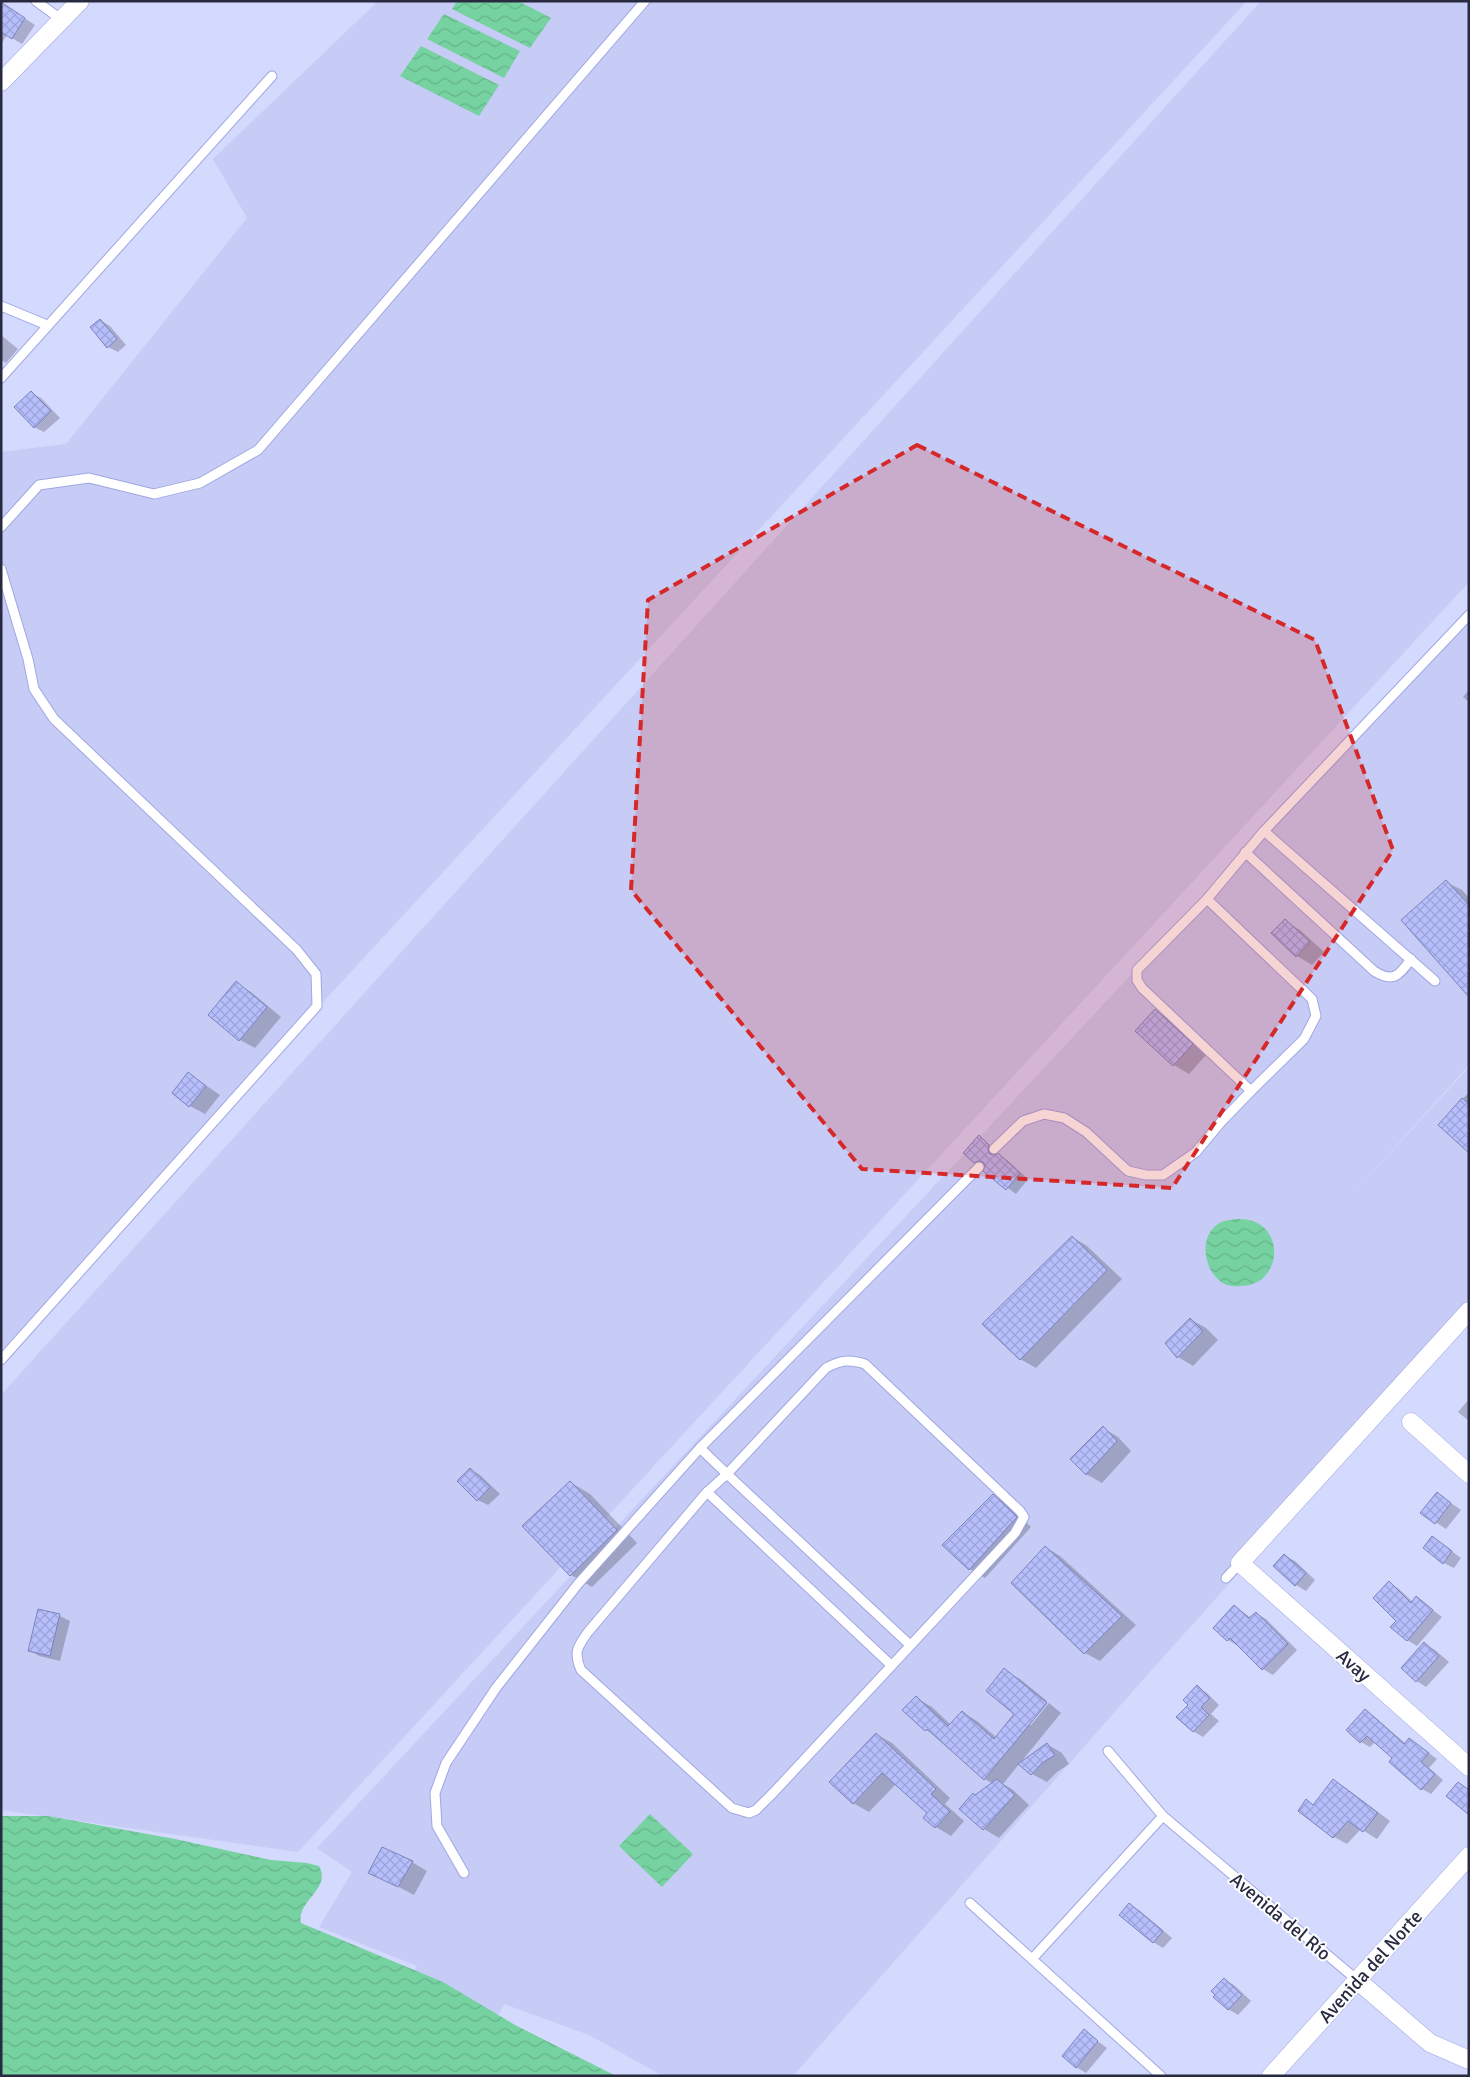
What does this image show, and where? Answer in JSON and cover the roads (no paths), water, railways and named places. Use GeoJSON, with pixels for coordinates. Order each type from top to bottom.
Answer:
{"type":"FeatureCollection","features":[{"type":"Feature","properties":{"kind":"street"},"geometry":{"type":"LineString","coordinates":[[1,82],[80,1]]}},
{"type":"Feature","properties":{"kind":"street"},"geometry":{"type":"LineString","coordinates":[[1240,1563],[1469,1311]]}},
{"type":"Feature","properties":{"kind":"street"},"geometry":{"type":"LineString","coordinates":[[1411,1422],[1469,1474]]}},
{"type":"Feature","properties":{"kind":"street","name":"Avay"},"geometry":{"type":"LineString","coordinates":[[1240,1563],[1469,1766]]}},
{"type":"Feature","properties":{"kind":"street","name":"Avenida del Norte"},"geometry":{"type":"LineString","coordinates":[[1271,2076],[1469,1856]]}},
{"type":"Feature","properties":{"kind":"street","name":"Avenida del Río"},"geometry":{"type":"LineString","coordinates":[[1357,1980],[1430,2043],[1469,2060]]}},
{"type":"Feature","properties":{"kind":"lane"},"geometry":{"type":"LineString","coordinates":[[36,1],[62,20]]}},
{"type":"Feature","properties":{"kind":"lane"},"geometry":{"type":"LineString","coordinates":[[1,527],[39,485],[89,478],[154,494],[200,483],[258,450],[645,1]]}},
{"type":"Feature","properties":{"kind":"lane"},"geometry":{"type":"LineString","coordinates":[[1,378],[272,76]]}},
{"type":"Feature","properties":{"kind":"lane"},"geometry":{"type":"LineString","coordinates":[[1,306],[47,325]]}},
{"type":"Feature","properties":{"kind":"lane"},"geometry":{"type":"LineString","coordinates":[[1,569],[28,659],[34,688],[54,719],[297,950],[316,974],[317,1006],[1,1360]]}},
{"type":"Feature","properties":{"kind":"lane"},"geometry":{"type":"LineString","coordinates":[[1252,1091],[1142,988],[1137,980],[1137,970],[1207,899],[1264,831],[1469,615]]}},
{"type":"Feature","properties":{"kind":"lane"},"geometry":{"type":"LineString","coordinates":[[1264,831],[1435,981]]}},
{"type":"Feature","properties":{"kind":"lane"},"geometry":{"type":"LineString","coordinates":[[1245,852],[1384,978],[1395,977],[1404,969],[1410,959]]}},
{"type":"Feature","properties":{"kind":"lane"},"geometry":{"type":"LineString","coordinates":[[994,1149],[1022,1120],[1044,1114],[1064,1118],[1086,1132],[1128,1171],[1146,1175],[1163,1175],[1196,1152],[1221,1122],[1304,1039],[1316,1016],[1312,999],[1207,899]]}},
{"type":"Feature","properties":{"kind":"lane"},"geometry":{"type":"LineString","coordinates":[[464,1873],[437,1826],[435,1793],[446,1763],[496,1688],[578,1584],[700,1448],[978,1167]]}},
{"type":"Feature","properties":{"kind":"lane"},"geometry":{"type":"LineString","coordinates":[[851,1359],[864,1364],[872,1370],[1020,1511],[1024,1517],[1015,1533],[774,1792],[756,1810],[749,1813],[732,1808],[581,1670],[576,1659],[578,1646],[588,1632],[707,1492],[727,1474],[826,1368],[838,1361],[851,1359]]}},
{"type":"Feature","properties":{"kind":"lane"},"geometry":{"type":"LineString","coordinates":[[700,1448],[910,1645]]}},
{"type":"Feature","properties":{"kind":"lane"},"geometry":{"type":"LineString","coordinates":[[707,1492],[892,1665]]}},
{"type":"Feature","properties":{"kind":"lane"},"geometry":{"type":"LineString","coordinates":[[1226,1578],[1240,1563]]}},
{"type":"Feature","properties":{"kind":"lane","name":"Avenida del Río"},"geometry":{"type":"LineString","coordinates":[[1108,1751],[1163,1816],[1357,1980]]}},
{"type":"Feature","properties":{"kind":"lane"},"geometry":{"type":"LineString","coordinates":[[1032,1959],[1163,1816]]}},
{"type":"Feature","properties":{"kind":"lane"},"geometry":{"type":"LineString","coordinates":[[970,1903],[1161,2076]]}},
{"type":"Feature","properties":{"kind":"water"},"geometry":{"type":"Polygon","coordinates":[[[457,1],[518,1],[551,18],[530,48],[452,9],[457,1]]]}},
{"type":"Feature","properties":{"kind":"water"},"geometry":{"type":"Polygon","coordinates":[[[444,14],[520,51],[504,78],[427,39],[444,14]]]}},
{"type":"Feature","properties":{"kind":"water"},"geometry":{"type":"Polygon","coordinates":[[[421,46],[499,85],[479,116],[400,76],[421,46]]]}},
{"type":"Feature","properties":{"kind":"water"},"geometry":{"type":"Polygon","coordinates":[[[1236,1219],[1252,1221],[1263,1227],[1271,1236],[1274,1248],[1273,1260],[1269,1271],[1261,1280],[1249,1285],[1232,1286],[1223,1283],[1211,1271],[1206,1254],[1208,1237],[1212,1230],[1222,1222],[1236,1219]]]}},
{"type":"Feature","properties":{"kind":"water"},"geometry":{"type":"Polygon","coordinates":[[[650,1814],[693,1854],[662,1887],[619,1846],[650,1814]]]}},
{"type":"Feature","properties":{"kind":"water"},"geometry":{"type":"Polygon","coordinates":[[[1,1816],[48,1816],[175,1839],[271,1860],[319,1866],[322,1874],[321,1882],[304,1908],[301,1915],[301,1923],[443,1982],[515,2025],[616,2076],[1,2076],[1,1816]]]}}]}
